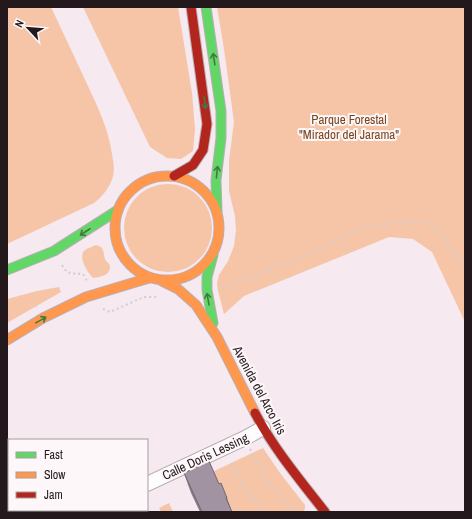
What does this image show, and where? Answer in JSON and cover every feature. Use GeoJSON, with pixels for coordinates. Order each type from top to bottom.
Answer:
{"type":"FeatureCollection","features":[{"type":"Feature","properties":{"kind":"main road"},"geometry":{"type":"LineString","coordinates":[[174,176],[193,165],[203,150],[207,124],[191,7]]}},
{"type":"Feature","properties":{"kind":"main road"},"geometry":{"type":"LineString","coordinates":[[206,7],[222,111],[221,138],[216,180],[217,211],[220,226],[219,241],[213,255],[203,267],[191,276],[177,280],[162,281],[149,278],[134,270],[123,257],[117,243],[115,226],[118,210],[126,196],[137,184],[152,178],[174,176],[188,180],[200,187],[211,198],[217,211]]}},
{"type":"Feature","properties":{"kind":"main road"},"geometry":{"type":"LineString","coordinates":[[7,270],[54,251],[118,210]]}},
{"type":"Feature","properties":{"kind":"main road","name":"Avenida del Arco Iris"},"geometry":{"type":"LineString","coordinates":[[213,255],[207,277],[207,290],[217,337]]}},
{"type":"Feature","properties":{"kind":"main road"},"geometry":{"type":"LineString","coordinates":[[7,340],[42,318],[86,297],[149,278]]}},
{"type":"Feature","properties":{"kind":"main road","name":"Avenida del Arco Iris"},"geometry":{"type":"LineString","coordinates":[[162,281],[178,289],[196,306],[217,337],[263,428],[288,466],[324,512]]}},
{"type":"Feature","properties":{"kind":"street","name":"Calle Doris Lessing"},"geometry":{"type":"LineString","coordinates":[[148,484],[263,428]]}},
{"type":"Feature","properties":{"kind":"path"},"geometry":{"type":"LineString","coordinates":[[220,290],[309,254],[362,228],[408,221],[428,224],[440,234],[465,266]]}},
{"type":"Feature","properties":{"kind":"path"},"geometry":{"type":"LineString","coordinates":[[54,251],[65,271],[70,274],[83,274],[101,308],[110,312],[144,297],[158,297],[165,299]]}},
{"type":"Feature","properties":{"kind":"path"},"geometry":{"type":"LineString","coordinates":[[245,438],[267,481],[296,512]]}},
{"type":"Feature","properties":{"kind":"path"},"geometry":{"type":"LineString","coordinates":[[231,463],[264,512]]}},
{"type":"Feature","properties":{"kind":"green space"},"geometry":{"type":"Polygon","coordinates":[[[7,7],[51,7],[104,122],[110,143],[114,173],[108,187],[94,203],[7,244],[7,7]]]}},
{"type":"Feature","properties":{"kind":"green space"},"geometry":{"type":"Polygon","coordinates":[[[83,7],[178,7],[192,93],[195,129],[193,151],[181,159],[167,158],[150,147],[83,7]]]}},
{"type":"Feature","properties":{"kind":"green space","name":"Parque Forestal \"Mirador del Jarama\""},"geometry":{"type":"Polygon","coordinates":[[[217,7],[465,7],[465,322],[432,252],[413,239],[389,237],[244,296],[224,314],[217,283],[219,275],[228,261],[234,246],[236,230],[235,216],[229,191],[229,161],[234,122],[217,7]]]}},
{"type":"Feature","properties":{"kind":"green space"},"geometry":{"type":"Polygon","coordinates":[[[159,184],[177,184],[193,191],[205,203],[212,219],[212,237],[205,253],[193,265],[177,272],[159,272],[143,265],[131,253],[124,237],[124,219],[131,203],[143,191],[159,184]]]}},
{"type":"Feature","properties":{"kind":"green space"},"geometry":{"type":"Polygon","coordinates":[[[96,245],[101,247],[105,259],[109,264],[110,270],[106,274],[93,278],[84,265],[82,254],[88,248],[96,245]]]}},
{"type":"Feature","properties":{"kind":"green space"},"geometry":{"type":"Polygon","coordinates":[[[59,287],[61,292],[7,323],[7,299],[59,287]]]}},
{"type":"Feature","properties":{"kind":"green space"},"geometry":{"type":"Polygon","coordinates":[[[263,448],[305,505],[303,512],[232,512],[217,479],[191,491],[187,484],[263,448]]]}},
{"type":"Feature","properties":{"kind":"green space"},"geometry":{"type":"Polygon","coordinates":[[[169,503],[173,512],[161,512],[159,508],[169,503]]]}},
{"type":"Feature","properties":{"kind":"building"},"geometry":{"type":"Polygon","coordinates":[[[209,461],[219,484],[221,483],[232,512],[202,512],[184,473],[209,461]]]}},
{"type":"Feature","properties":{"kind":"building"},"geometry":{"type":"Polygon","coordinates":[[[106,511],[133,512],[106,512],[106,511]]]}},
{"type":"Feature","properties":{"kind":"traffic: fast"},"geometry":{"type":"LineString","coordinates":[[206,7],[221,111],[221,138],[216,180],[217,211]]}},
{"type":"Feature","properties":{"kind":"traffic: fast"},"geometry":{"type":"LineString","coordinates":[[7,270],[54,251],[118,210]]}},
{"type":"Feature","properties":{"kind":"traffic: fast"},"geometry":{"type":"LineString","coordinates":[[213,255],[207,277],[207,290],[213,323]]}},
{"type":"Feature","properties":{"kind":"traffic: slow"},"geometry":{"type":"LineString","coordinates":[[167,176],[187,180],[196,184],[204,191],[211,199],[215,208],[219,228],[215,248],[211,257],[204,265],[196,272],[187,276],[167,280],[147,276],[138,272],[130,265],[123,257],[119,248],[115,228],[119,208],[123,199],[130,191],[138,184],[147,180],[167,176]]}},
{"type":"Feature","properties":{"kind":"traffic: slow"},"geometry":{"type":"LineString","coordinates":[[7,340],[43,318],[86,297],[149,278]]}},
{"type":"Feature","properties":{"kind":"traffic: slow"},"geometry":{"type":"LineString","coordinates":[[162,281],[178,289],[196,305],[217,337],[255,413]]}},
{"type":"Feature","properties":{"kind":"traffic: jam"},"geometry":{"type":"LineString","coordinates":[[174,176],[193,165],[203,150],[207,124],[191,7]]}},
{"type":"Feature","properties":{"kind":"traffic: jam"},"geometry":{"type":"LineString","coordinates":[[255,413],[279,452],[325,512]]}}]}
